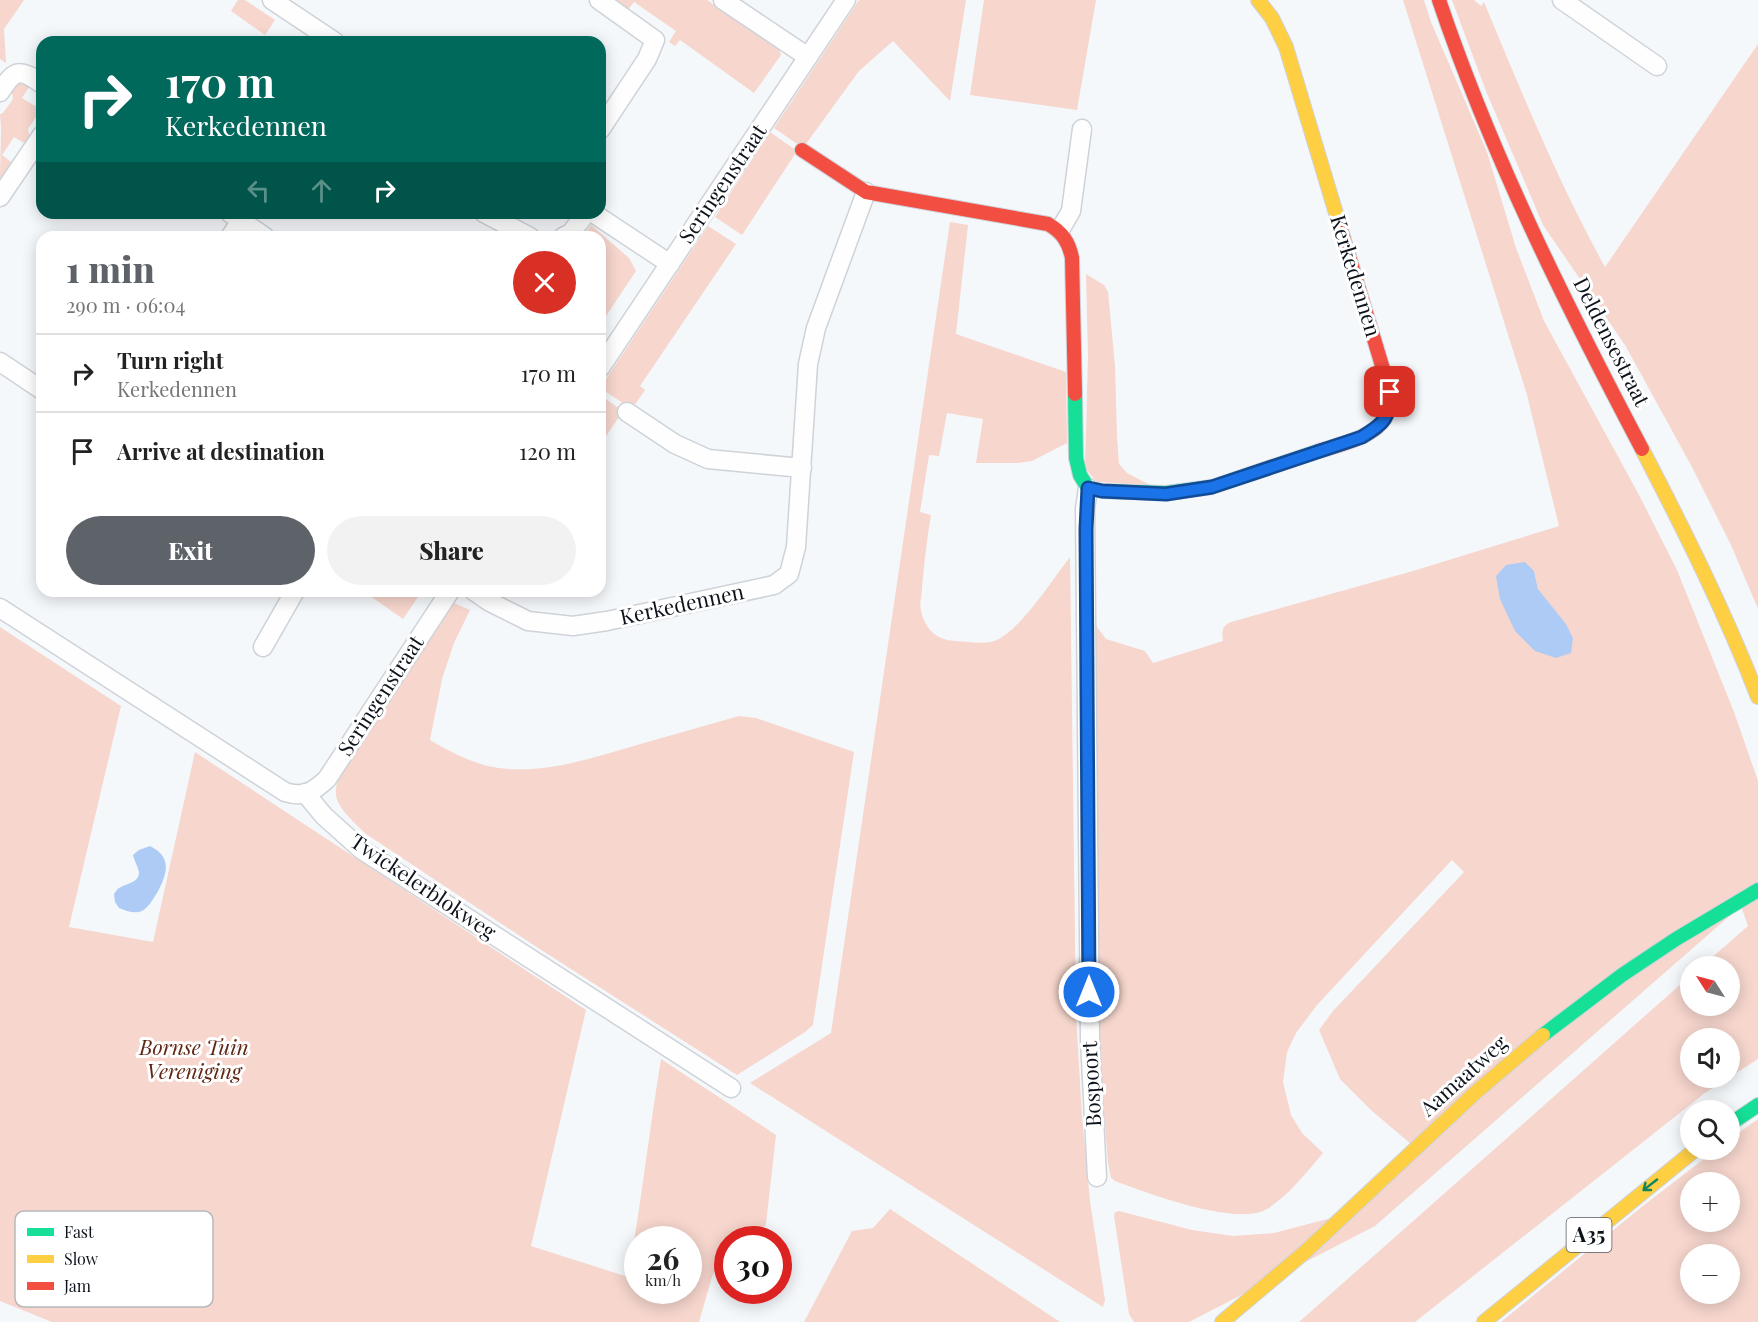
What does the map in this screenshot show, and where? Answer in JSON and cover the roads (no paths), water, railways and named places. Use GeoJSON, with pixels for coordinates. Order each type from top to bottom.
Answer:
{"type":"FeatureCollection","features":[{"type":"Feature","properties":{"kind":"main road","name":"Kerkedennen"},"geometry":{"type":"LineString","coordinates":[[1088,488],[1102,491],[1166,494],[1212,487],[1362,437],[1382,424],[1389,410],[1390,392],[1286,47],[1272,18],[1258,0]]}},
{"type":"Feature","properties":{"kind":"main road","name":"Deldensestraat"},"geometry":{"type":"LineString","coordinates":[[1439,0],[1474,99],[1536,243],[1646,454],[1720,603],[1758,697]]}},
{"type":"Feature","properties":{"kind":"main road"},"geometry":{"type":"LineString","coordinates":[[802,150],[866,192],[1048,224],[1060,230],[1069,244],[1072,258],[1076,458],[1080,475],[1088,488]]}},
{"type":"Feature","properties":{"kind":"main road","name":"Aamaatweg"},"geometry":{"type":"LineString","coordinates":[[1222,1322],[1305,1252],[1522,1051],[1622,975],[1676,939],[1758,890]]}},
{"type":"Feature","properties":{"kind":"main road"},"geometry":{"type":"LineString","coordinates":[[1740,1117],[1758,1105]]}},
{"type":"Feature","properties":{"kind":"main road","name":"A35"},"geometry":{"type":"LineString","coordinates":[[1484,1322],[1682,1160]]}},
{"type":"Feature","properties":{"kind":"street"},"geometry":{"type":"LineString","coordinates":[[272,0],[326,36]]}},
{"type":"Feature","properties":{"kind":"street"},"geometry":{"type":"LineString","coordinates":[[723,0],[808,57]]}},
{"type":"Feature","properties":{"kind":"street","name":"Seringenstraat"},"geometry":{"type":"LineString","coordinates":[[606,359],[846,0]]}},
{"type":"Feature","properties":{"kind":"street"},"geometry":{"type":"LineString","coordinates":[[1562,0],[1657,66]]}},
{"type":"Feature","properties":{"kind":"street"},"geometry":{"type":"LineString","coordinates":[[601,1],[655,40],[647,59],[606,121]]}},
{"type":"Feature","properties":{"kind":"street"},"geometry":{"type":"LineString","coordinates":[[0,92],[16,73],[26,73],[36,80]]}},
{"type":"Feature","properties":{"kind":"street"},"geometry":{"type":"LineString","coordinates":[[1060,230],[1071,211],[1082,129]]}},
{"type":"Feature","properties":{"kind":"street"},"geometry":{"type":"LineString","coordinates":[[0,197],[36,144]]}},
{"type":"Feature","properties":{"kind":"street","name":"Kerkedennen"},"geometry":{"type":"LineString","coordinates":[[483,597],[528,621],[573,626],[607,621],[774,585],[789,574],[796,547],[808,364],[816,328],[866,192]]}},
{"type":"Feature","properties":{"kind":"street"},"geometry":{"type":"LineString","coordinates":[[239,219],[256,231]]}},
{"type":"Feature","properties":{"kind":"street"},"geometry":{"type":"LineString","coordinates":[[496,219],[518,231]]}},
{"type":"Feature","properties":{"kind":"street"},"geometry":{"type":"LineString","coordinates":[[602,219],[670,264]]}},
{"type":"Feature","properties":{"kind":"street"},"geometry":{"type":"LineString","coordinates":[[0,362],[36,386]]}},
{"type":"Feature","properties":{"kind":"street"},"geometry":{"type":"LineString","coordinates":[[627,412],[675,444],[708,459],[802,468]]}},
{"type":"Feature","properties":{"kind":"street","name":"Bospoort"},"geometry":{"type":"LineString","coordinates":[[1088,488],[1086,520],[1089,1016],[1097,1177]]}},
{"type":"Feature","properties":{"kind":"street"},"geometry":{"type":"LineString","coordinates":[[262,647],[291,597]]}},
{"type":"Feature","properties":{"kind":"street","name":"Seringenstraat"},"geometry":{"type":"LineString","coordinates":[[305,794],[315,790],[327,779],[446,597]]}},
{"type":"Feature","properties":{"kind":"street"},"geometry":{"type":"LineString","coordinates":[[0,608],[285,792],[294,795],[305,794]]}},
{"type":"Feature","properties":{"kind":"street","name":"Twickelerblokweg"},"geometry":{"type":"LineString","coordinates":[[305,794],[324,816],[362,850],[731,1088]]}},
{"type":"Feature","properties":{"kind":"water"},"geometry":{"type":"Polygon","coordinates":[[[1525,562],[1534,571],[1538,589],[1566,624],[1573,638],[1571,653],[1556,658],[1535,651],[1515,631],[1500,599],[1496,576],[1506,565],[1525,562]]]}},
{"type":"Feature","properties":{"kind":"water"},"geometry":{"type":"Polygon","coordinates":[[[150,846],[162,855],[165,861],[166,867],[161,886],[142,911],[133,912],[119,908],[114,894],[119,888],[135,881],[138,876],[139,871],[133,855],[150,846]]]}},
{"type":"Feature","properties":{"kind":"park label","name":"Bornse Tuin Vereniging"},"geometry":{"type":"Point","coordinates":[194,1060]}}]}
